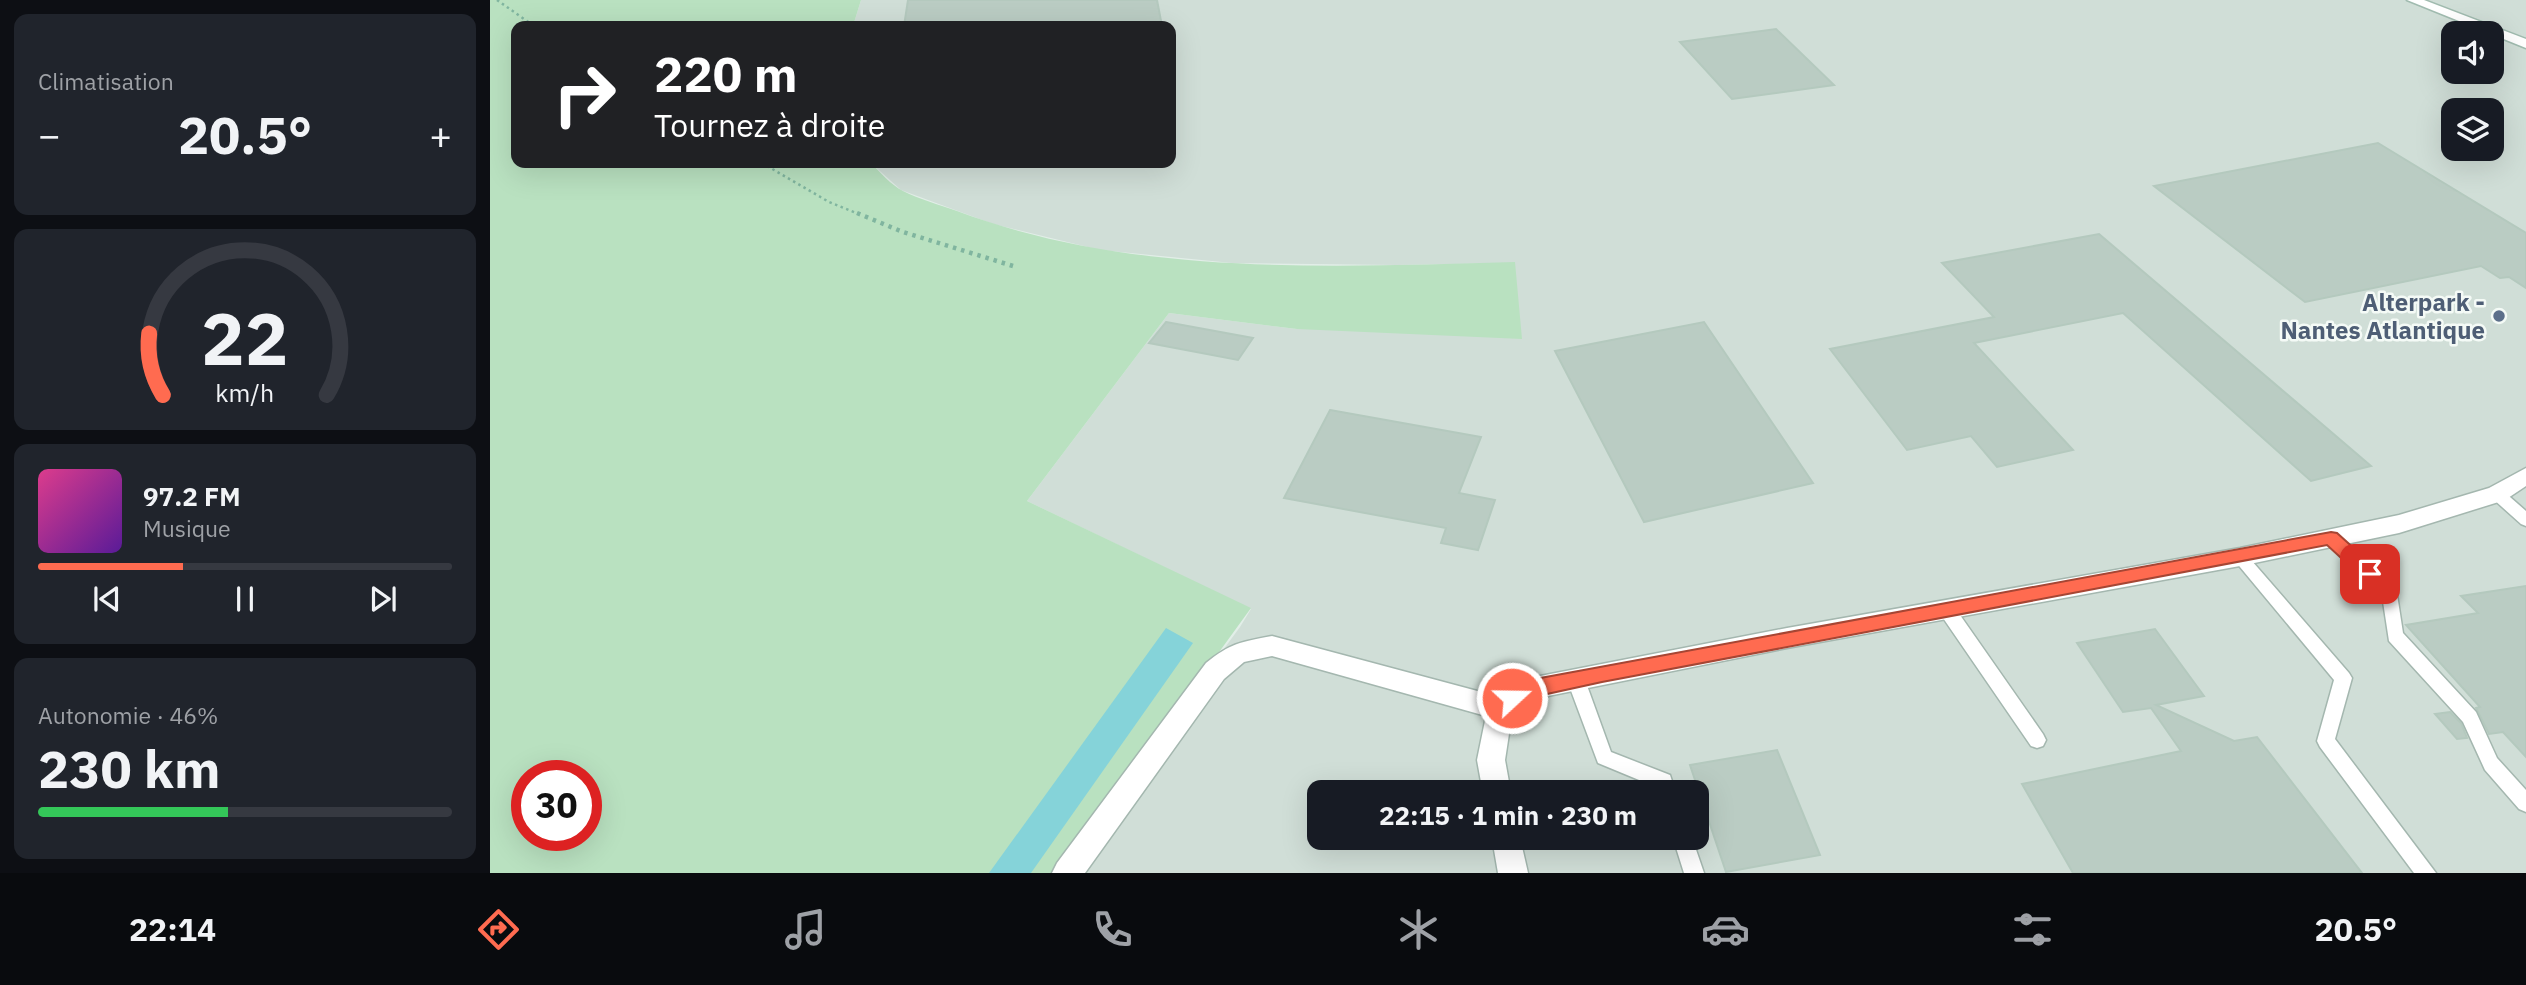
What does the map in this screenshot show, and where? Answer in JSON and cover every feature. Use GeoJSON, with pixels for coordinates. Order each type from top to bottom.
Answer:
{"type":"FeatureCollection","features":[{"type":"Feature","properties":{"kind":"street"},"geometry":{"type":"LineString","coordinates":[[2413,0],[2526,44]]}},
{"type":"Feature","properties":{"kind":"street"},"geometry":{"type":"LineString","coordinates":[[1495,780],[1491,760],[1500,709],[1512,698],[1535,688],[2240,557],[2399,524],[2497,494],[2526,476]]}},
{"type":"Feature","properties":{"kind":"street"},"geometry":{"type":"LineString","coordinates":[[1067,873],[1215,671],[1237,653],[1272,646],[1500,709]]}},
{"type":"Feature","properties":{"kind":"street"},"geometry":{"type":"LineString","coordinates":[[1508,850],[1513,873]]}},
{"type":"Feature","properties":{"kind":"lane"},"geometry":{"type":"LineString","coordinates":[[2497,494],[2526,520]]}},
{"type":"Feature","properties":{"kind":"lane"},"geometry":{"type":"LineString","coordinates":[[2331,538],[2390,592],[2395,636],[2470,717],[2491,764],[2526,803]]}},
{"type":"Feature","properties":{"kind":"lane"},"geometry":{"type":"LineString","coordinates":[[2240,557],[2343,678],[2326,741],[2426,873]]}},
{"type":"Feature","properties":{"kind":"lane"},"geometry":{"type":"LineString","coordinates":[[1947,610],[2037,740]]}},
{"type":"Feature","properties":{"kind":"lane"},"geometry":{"type":"LineString","coordinates":[[1576,680],[1604,757],[1661,780]]}},
{"type":"Feature","properties":{"kind":"lane"},"geometry":{"type":"LineString","coordinates":[[1686,850],[1693,873]]}},
{"type":"Feature","properties":{"kind":"path"},"geometry":{"type":"LineString","coordinates":[[497,0],[527,21]]}},
{"type":"Feature","properties":{"kind":"path"},"geometry":{"type":"LineString","coordinates":[[771,168],[829,202],[903,232],[1013,266]]}},
{"type":"Feature","properties":{"kind":"shaded area"},"geometry":{"type":"Polygon","coordinates":[[[861,0],[2526,0],[2526,873],[1059,873],[1251,609],[1027,501],[1169,313],[1297,329],[1515,263],[1232,263],[1100,250],[993,224],[901,190],[877,168],[1176,168],[1176,21],[855,21],[861,0]]]}},
{"type":"Feature","properties":{"kind":"green space"},"geometry":{"type":"Polygon","coordinates":[[[490,0],[861,0],[855,21],[511,21],[511,168],[876,168],[894,185],[916,197],[1024,232],[1092,248],[1233,263],[1375,265],[1515,262],[1522,339],[1297,329],[1169,313],[1027,501],[1251,608],[1059,873],[490,873],[490,0]]]}},
{"type":"Feature","properties":{"kind":"water"},"geometry":{"type":"Polygon","coordinates":[[[1166,628],[1193,643],[1031,873],[989,873],[1166,628]]]}},
{"type":"Feature","properties":{"kind":"building"},"geometry":{"type":"Polygon","coordinates":[[[908,0],[1157,0],[1161,21],[905,21],[908,0]]]}},
{"type":"Feature","properties":{"kind":"building"},"geometry":{"type":"Polygon","coordinates":[[[1776,29],[1834,85],[1732,99],[1680,42],[1776,29]]]}},
{"type":"Feature","properties":{"kind":"building"},"geometry":{"type":"Polygon","coordinates":[[[2378,143],[2526,233],[2526,288],[2509,277],[2500,278],[2481,266],[2305,302],[2154,186],[2378,143]]]}},
{"type":"Feature","properties":{"kind":"building"},"geometry":{"type":"Polygon","coordinates":[[[2099,234],[2371,466],[2311,481],[2123,313],[1974,343],[2073,450],[1997,467],[1971,436],[1907,450],[1830,349],[1994,317],[1942,263],[2099,234]]]}},
{"type":"Feature","properties":{"kind":"building"},"geometry":{"type":"Polygon","coordinates":[[[1166,322],[1253,338],[1238,360],[1149,343],[1166,322]]]}},
{"type":"Feature","properties":{"kind":"building"},"geometry":{"type":"Polygon","coordinates":[[[1704,322],[1813,483],[1644,522],[1555,351],[1704,322]]]}},
{"type":"Feature","properties":{"kind":"building"},"geometry":{"type":"Polygon","coordinates":[[[1330,410],[1481,437],[1459,493],[1495,500],[1478,550],[1441,543],[1446,528],[1284,498],[1330,410]]]}},
{"type":"Feature","properties":{"kind":"building"},"geometry":{"type":"Polygon","coordinates":[[[2526,586],[2526,757],[2503,732],[2489,734],[2476,708],[2480,707],[2406,625],[2478,613],[2461,596],[2526,586]]]}},
{"type":"Feature","properties":{"kind":"building"},"geometry":{"type":"Polygon","coordinates":[[[2155,629],[2204,696],[2156,705],[2234,741],[2257,737],[2362,873],[2073,873],[2022,784],[2181,751],[2151,708],[2123,712],[2077,643],[2155,629]]]}},
{"type":"Feature","properties":{"kind":"building"},"geometry":{"type":"Polygon","coordinates":[[[2450,712],[2461,723],[2467,738],[2457,739],[2435,714],[2450,712]]]}},
{"type":"Feature","properties":{"kind":"building"},"geometry":{"type":"Polygon","coordinates":[[[1777,750],[1820,855],[1726,872],[1709,821],[1709,780],[1695,780],[1690,765],[1777,750]]]}},
{"type":"Feature","properties":{"kind":"place","name":"Alterpark - Nantes Atlantique"},"geometry":{"type":"Point","coordinates":[2499,316]}},
{"type":"Feature","properties":{"kind":"route"},"geometry":{"type":"LineString","coordinates":[[1512,698],[1535,688],[1602,674],[2331,538],[2370,574]]}}]}
